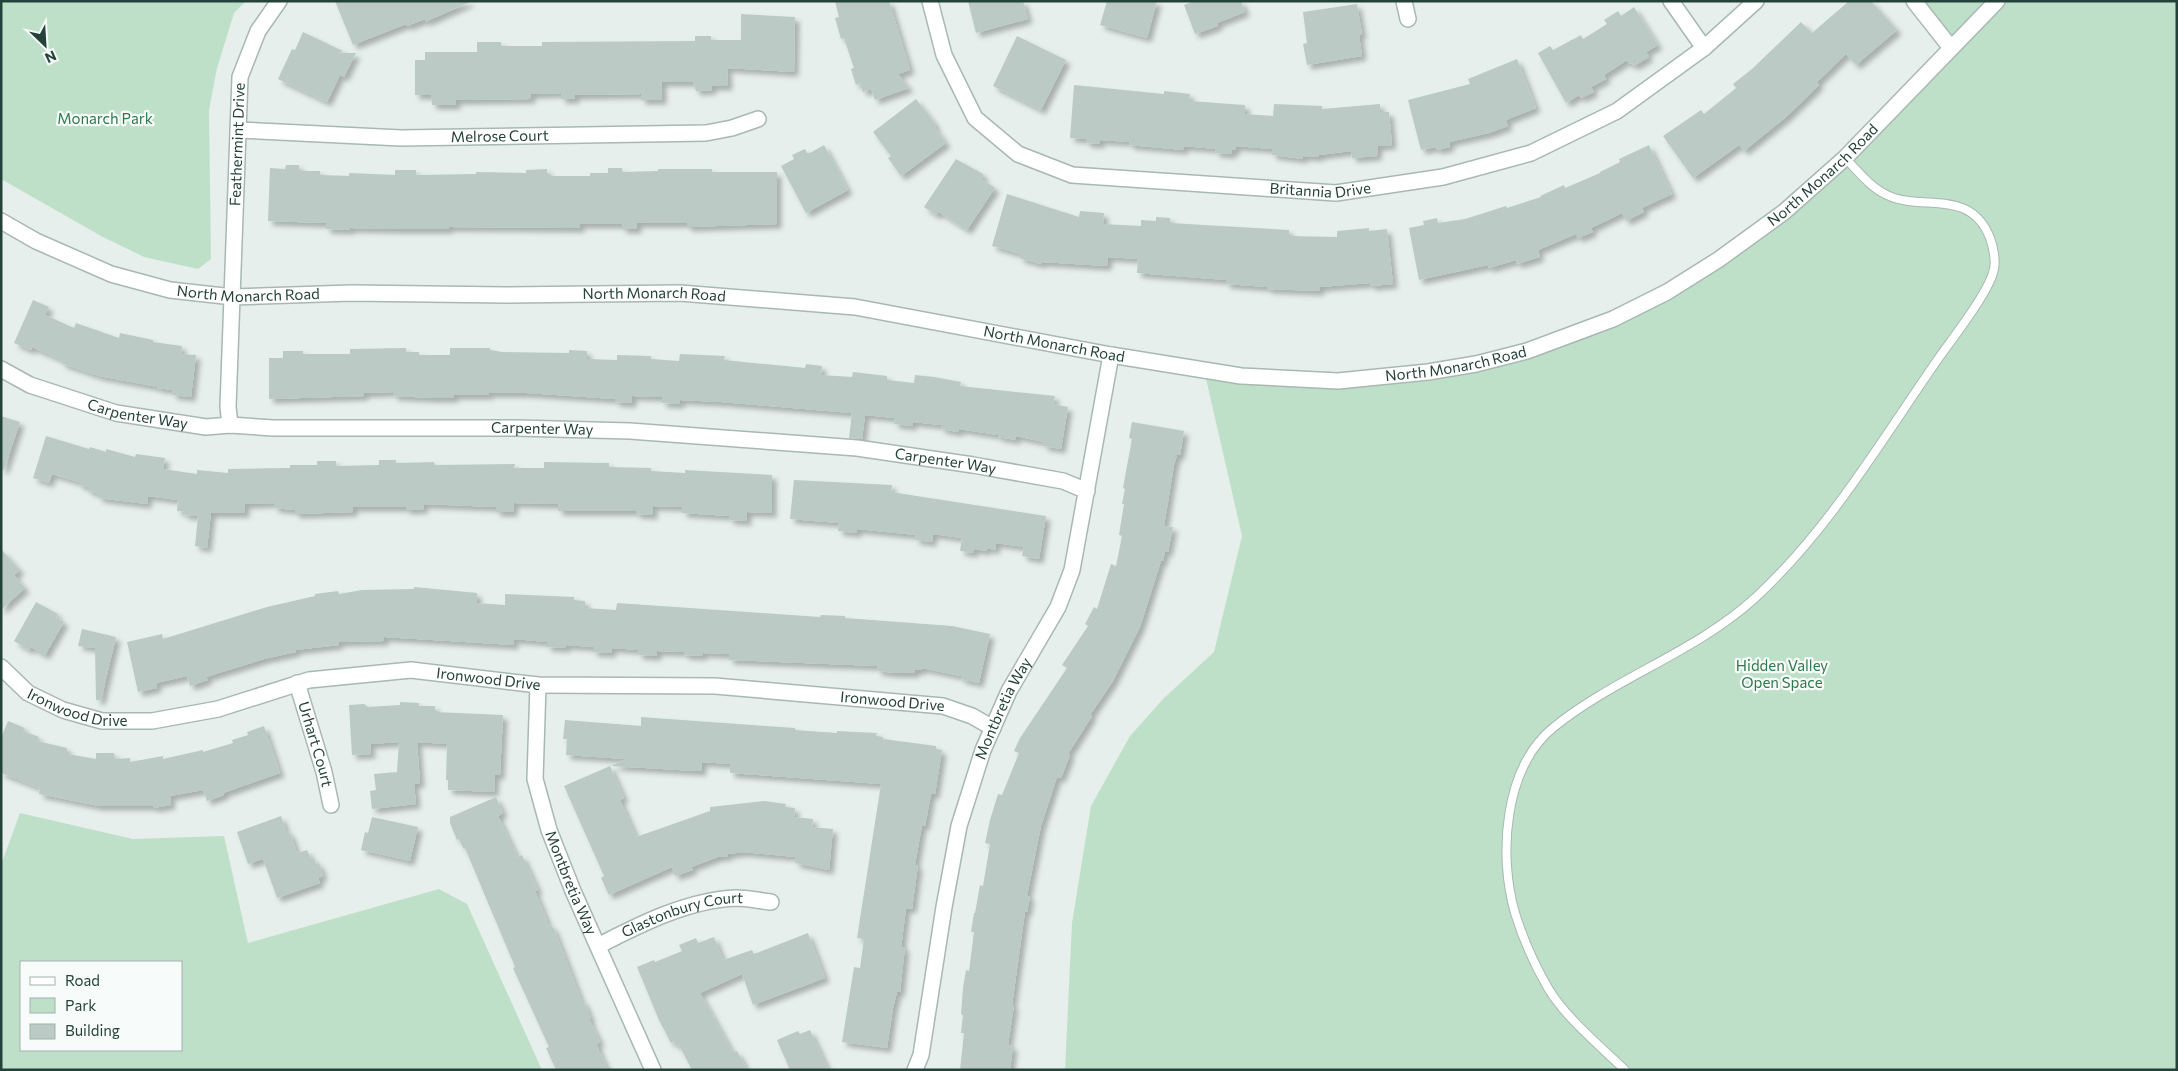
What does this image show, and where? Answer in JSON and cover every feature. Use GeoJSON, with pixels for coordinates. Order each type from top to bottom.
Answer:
{"type":"FeatureCollection","features":[{"type":"Feature","properties":{"kind":"street","name":"Feathermint Drive"},"geometry":{"type":"LineString","coordinates":[[230,425],[228,407],[234,297],[233,266],[240,77],[258,31],[279,1]]}},
{"type":"Feature","properties":{"kind":"street","name":"Britannia Drive"},"geometry":{"type":"LineString","coordinates":[[930,1],[944,55],[975,118],[1018,154],[1072,175],[1336,193],[1443,177],[1531,153],[1617,111],[1704,48],[1756,1]]}},
{"type":"Feature","properties":{"kind":"street"},"geometry":{"type":"LineString","coordinates":[[1404,1],[1408,19]]}},
{"type":"Feature","properties":{"kind":"street"},"geometry":{"type":"LineString","coordinates":[[1671,1],[1704,48]]}},
{"type":"Feature","properties":{"kind":"street"},"geometry":{"type":"LineString","coordinates":[[1914,1],[1951,48]]}},
{"type":"Feature","properties":{"kind":"street","name":"North Monarch Road"},"geometry":{"type":"LineString","coordinates":[[1,221],[36,241],[111,274],[170,290],[234,297],[351,293],[505,295],[680,293],[856,307],[1111,355],[1241,376],[1338,381],[1476,364],[1527,352],[1613,319],[1667,292],[1718,260],[1784,212],[1845,158],[1997,1]]}},
{"type":"Feature","properties":{"kind":"street","name":"Melrose Court"},"geometry":{"type":"LineString","coordinates":[[239,130],[401,138],[706,133],[732,128],[758,119]]}},
{"type":"Feature","properties":{"kind":"street","name":"Montbretia Way"},"geometry":{"type":"LineString","coordinates":[[915,1070],[921,1055],[944,907],[959,826],[983,750],[1009,691],[1058,607],[1072,570],[1111,355]]}},
{"type":"Feature","properties":{"kind":"street","name":"Carpenter Way"},"geometry":{"type":"LineString","coordinates":[[1,369],[30,385],[116,413],[206,427],[230,425],[273,428],[630,431],[857,448],[974,465],[1063,481],[1087,491]]}},
{"type":"Feature","properties":{"kind":"street","name":"Ironwood Drive"},"geometry":{"type":"LineString","coordinates":[[1,667],[28,693],[63,710],[102,721],[162,720],[218,709],[310,680],[411,670],[538,685],[715,686],[944,706],[972,716],[993,728]]}},
{"type":"Feature","properties":{"kind":"street","name":"Urhart Court"},"geometry":{"type":"LineString","coordinates":[[297,683],[324,772],[331,805]]}},
{"type":"Feature","properties":{"kind":"street","name":"Montbretia Way"},"geometry":{"type":"LineString","coordinates":[[538,685],[535,780],[549,830],[653,1070]]}},
{"type":"Feature","properties":{"kind":"street","name":"Glastonbury Court"},"geometry":{"type":"LineString","coordinates":[[598,946],[680,909],[711,901],[737,898],[771,902]]}},
{"type":"Feature","properties":{"kind":"lane"},"geometry":{"type":"LineString","coordinates":[[1625,1070],[1582,1029],[1549,991],[1528,950],[1514,910],[1507,866],[1508,823],[1516,784],[1529,755],[1552,728],[1595,698],[1715,629],[1753,600],[1796,558],[1856,477],[1988,286],[1994,269],[1994,257],[1990,238],[1978,218],[1964,209],[1945,202],[1898,199],[1886,195],[1873,187],[1845,158]]}},
{"type":"Feature","properties":{"kind":"green space","name":"Monarch Park"},"geometry":{"type":"Polygon","coordinates":[[[1,1],[246,1],[234,13],[217,68],[209,110],[211,259],[198,269],[144,257],[101,236],[1,179],[1,1]]]}},
{"type":"Feature","properties":{"kind":"green space","name":"Hidden Valley Open Space"},"geometry":{"type":"Polygon","coordinates":[[[1914,1],[2177,1],[2177,1070],[1065,1070],[1072,923],[1091,806],[1130,736],[1163,699],[1214,652],[1242,536],[1204,370],[1241,376],[1428,372],[1613,319],[1784,212],[1951,49],[1914,1]]]}},
{"type":"Feature","properties":{"kind":"green space"},"geometry":{"type":"Polygon","coordinates":[[[20,813],[133,839],[224,836],[248,943],[439,889],[467,904],[542,1070],[1,1070],[1,865],[20,813]]]}},
{"type":"Feature","properties":{"kind":"building"},"geometry":{"type":"Polygon","coordinates":[[[335,1],[470,2],[425,22],[425,19],[407,26],[406,24],[353,45],[335,1]]]}},
{"type":"Feature","properties":{"kind":"building"},"geometry":{"type":"Polygon","coordinates":[[[835,1],[889,1],[910,70],[898,74],[909,88],[875,100],[871,89],[863,92],[860,83],[856,85],[851,69],[854,68],[844,38],[841,39],[835,18],[839,17],[835,1]]]}},
{"type":"Feature","properties":{"kind":"building"},"geometry":{"type":"Polygon","coordinates":[[[968,1],[1023,1],[1028,19],[976,33],[968,1]]]}},
{"type":"Feature","properties":{"kind":"building"},"geometry":{"type":"Polygon","coordinates":[[[1107,1],[1157,1],[1147,38],[1100,25],[1107,1]]]}},
{"type":"Feature","properties":{"kind":"building"},"geometry":{"type":"Polygon","coordinates":[[[1194,1],[1241,1],[1245,12],[1217,23],[1218,26],[1195,34],[1184,5],[1194,1]]]}},
{"type":"Feature","properties":{"kind":"building"},"geometry":{"type":"Polygon","coordinates":[[[1849,1],[1871,1],[1897,30],[1856,65],[1846,54],[1817,82],[1819,85],[1786,117],[1744,151],[1739,145],[1693,178],[1663,136],[1701,110],[1704,114],[1736,88],[1733,84],[1752,69],[1801,22],[1812,33],[1849,1]]]}},
{"type":"Feature","properties":{"kind":"building"},"geometry":{"type":"Polygon","coordinates":[[[1357,4],[1362,35],[1359,35],[1362,56],[1307,65],[1303,44],[1307,43],[1303,12],[1357,4]]]}},
{"type":"Feature","properties":{"kind":"building"},"geometry":{"type":"Polygon","coordinates":[[[1634,7],[1658,45],[1646,52],[1649,57],[1634,66],[1632,63],[1629,64],[1627,60],[1604,75],[1606,79],[1591,87],[1594,92],[1581,98],[1579,95],[1566,103],[1538,53],[1550,46],[1553,50],[1581,35],[1583,39],[1607,24],[1604,20],[1618,11],[1621,16],[1634,7]]]}},
{"type":"Feature","properties":{"kind":"building"},"geometry":{"type":"Polygon","coordinates":[[[741,14],[795,17],[794,72],[727,68],[728,86],[712,86],[712,90],[696,91],[693,82],[662,82],[662,100],[641,100],[641,94],[575,95],[575,99],[561,99],[561,93],[531,94],[531,99],[456,100],[456,105],[432,105],[431,95],[415,95],[415,60],[425,60],[425,52],[477,52],[477,42],[501,42],[501,46],[542,46],[542,42],[695,41],[695,36],[711,36],[711,40],[741,40],[741,14]]]}},
{"type":"Feature","properties":{"kind":"building"},"geometry":{"type":"Polygon","coordinates":[[[303,32],[343,51],[338,53],[356,53],[344,77],[340,75],[327,102],[278,79],[292,49],[295,50],[303,32]]]}},
{"type":"Feature","properties":{"kind":"building"},"geometry":{"type":"Polygon","coordinates":[[[1017,36],[1066,60],[1041,110],[993,86],[1017,36]]]}},
{"type":"Feature","properties":{"kind":"building"},"geometry":{"type":"Polygon","coordinates":[[[1517,59],[1536,108],[1506,120],[1508,126],[1489,133],[1449,142],[1450,147],[1437,150],[1436,147],[1421,150],[1408,100],[1470,84],[1468,79],[1517,59]]]}},
{"type":"Feature","properties":{"kind":"building"},"geometry":{"type":"Polygon","coordinates":[[[1074,85],[1164,94],[1164,91],[1190,94],[1189,101],[1245,105],[1245,114],[1273,116],[1274,104],[1322,106],[1322,109],[1380,104],[1380,112],[1389,112],[1392,145],[1378,146],[1377,156],[1352,158],[1351,151],[1319,155],[1319,157],[1303,156],[1303,159],[1272,155],[1272,149],[1236,146],[1236,150],[1232,150],[1232,154],[1215,153],[1216,149],[1184,146],[1184,150],[1129,145],[1130,142],[1100,140],[1100,144],[1086,143],[1086,139],[1070,138],[1074,85]]]}},
{"type":"Feature","properties":{"kind":"building"},"geometry":{"type":"Polygon","coordinates":[[[916,99],[936,125],[934,126],[946,143],[901,176],[888,158],[891,156],[873,132],[916,99]]]}},
{"type":"Feature","properties":{"kind":"building"},"geometry":{"type":"Polygon","coordinates":[[[824,145],[848,190],[806,213],[781,166],[794,159],[792,155],[805,149],[807,153],[810,153],[824,145]]]}},
{"type":"Feature","properties":{"kind":"building"},"geometry":{"type":"Polygon","coordinates":[[[1649,145],[1672,194],[1642,208],[1644,212],[1626,221],[1622,213],[1591,228],[1593,232],[1578,238],[1576,234],[1538,250],[1540,257],[1517,264],[1516,260],[1489,268],[1488,265],[1419,280],[1409,228],[1424,225],[1423,221],[1437,218],[1438,223],[1465,219],[1541,197],[1564,185],[1565,188],[1600,173],[1620,162],[1619,159],[1649,145]]]}},
{"type":"Feature","properties":{"kind":"building"},"geometry":{"type":"Polygon","coordinates":[[[956,159],[983,174],[983,180],[995,188],[967,230],[939,212],[936,215],[924,207],[956,159]]]}},
{"type":"Feature","properties":{"kind":"building"},"geometry":{"type":"Polygon","coordinates":[[[286,165],[299,165],[299,171],[320,171],[320,175],[349,176],[349,173],[395,175],[395,170],[416,170],[416,175],[476,174],[476,172],[526,173],[526,170],[547,169],[547,176],[590,176],[590,173],[608,173],[608,168],[622,168],[622,172],[658,171],[658,169],[712,169],[712,172],[777,172],[777,224],[687,227],[687,223],[637,223],[637,229],[622,229],[622,224],[580,224],[580,228],[449,227],[449,229],[350,228],[350,230],[326,229],[326,223],[268,221],[270,168],[285,169],[286,165]]]}},
{"type":"Feature","properties":{"kind":"building"},"geometry":{"type":"Polygon","coordinates":[[[1007,194],[1079,217],[1080,211],[1104,213],[1103,224],[1141,226],[1141,220],[1156,221],[1156,217],[1170,218],[1170,223],[1289,230],[1289,236],[1337,237],[1337,231],[1369,228],[1369,231],[1387,229],[1393,284],[1371,286],[1370,283],[1320,287],[1320,291],[1267,289],[1267,287],[1226,284],[1226,280],[1137,273],[1138,259],[1108,257],[1107,266],[1042,262],[1041,264],[1019,258],[1021,254],[992,246],[1007,194]]]}},
{"type":"Feature","properties":{"kind":"building"},"geometry":{"type":"Polygon","coordinates":[[[33,300],[49,307],[45,315],[74,328],[76,323],[119,338],[120,333],[153,340],[153,342],[182,346],[181,354],[196,355],[191,397],[172,395],[173,390],[99,376],[61,363],[62,360],[32,347],[31,350],[14,343],[33,300]]]}},
{"type":"Feature","properties":{"kind":"building"},"geometry":{"type":"Polygon","coordinates":[[[406,348],[406,352],[419,352],[419,355],[450,355],[450,348],[490,348],[490,350],[502,352],[569,353],[569,350],[587,351],[587,359],[617,360],[617,355],[651,356],[651,359],[679,361],[680,354],[725,356],[724,360],[805,368],[806,364],[822,366],[821,375],[852,377],[853,372],[887,376],[887,380],[914,383],[915,375],[934,377],[961,382],[960,386],[1055,396],[1053,404],[1068,407],[1061,449],[1043,446],[1044,442],[1016,436],[1016,440],[959,429],[958,432],[941,429],[941,425],[913,422],[912,426],[894,424],[895,418],[865,415],[862,439],[849,438],[852,413],[721,402],[680,400],[680,404],[662,403],[662,397],[632,396],[632,403],[615,402],[615,399],[527,393],[489,393],[489,395],[454,395],[454,398],[435,398],[393,396],[393,392],[364,393],[364,396],[269,399],[269,358],[283,358],[283,351],[303,351],[303,354],[350,354],[350,349],[406,348]]]}},
{"type":"Feature","properties":{"kind":"building"},"geometry":{"type":"Polygon","coordinates":[[[1,416],[20,422],[4,470],[1,469],[1,416]]]}},
{"type":"Feature","properties":{"kind":"building"},"geometry":{"type":"Polygon","coordinates":[[[1132,422],[1184,431],[1180,455],[1177,455],[1174,465],[1164,526],[1173,527],[1168,552],[1165,551],[1163,561],[1161,561],[1140,627],[1113,681],[1090,715],[1092,716],[1068,754],[1070,755],[1061,778],[1057,777],[1041,826],[1027,896],[1030,896],[1027,912],[1025,912],[1012,1005],[1014,1005],[1008,1045],[1013,1046],[1010,1070],[960,1070],[964,1033],[961,1033],[963,988],[966,970],[969,971],[974,932],[971,932],[974,913],[980,885],[983,886],[990,844],[985,843],[990,820],[998,794],[1002,795],[1019,753],[1014,751],[1020,738],[1067,668],[1062,665],[1088,626],[1085,624],[1094,607],[1097,609],[1111,564],[1116,566],[1122,536],[1119,535],[1124,504],[1122,504],[1125,489],[1123,488],[1132,439],[1129,438],[1132,422]]]}},
{"type":"Feature","properties":{"kind":"building"},"geometry":{"type":"Polygon","coordinates":[[[46,436],[89,449],[90,447],[106,452],[106,449],[135,457],[136,454],[165,458],[163,469],[197,474],[197,470],[228,473],[228,469],[290,468],[290,465],[317,465],[317,461],[336,461],[336,466],[379,465],[379,460],[396,460],[396,463],[434,462],[435,465],[515,464],[514,468],[544,468],[544,462],[609,463],[609,467],[651,468],[651,471],[685,473],[685,470],[772,475],[772,513],[747,512],[747,521],[729,520],[730,516],[682,513],[683,507],[653,506],[653,515],[636,514],[636,511],[558,511],[558,504],[514,503],[513,512],[496,512],[496,507],[423,504],[424,509],[406,510],[406,507],[353,507],[353,512],[295,514],[295,510],[274,508],[274,503],[245,504],[245,513],[211,513],[207,548],[195,546],[198,516],[184,515],[185,512],[177,511],[178,500],[148,496],[147,504],[98,498],[99,494],[87,490],[87,487],[79,485],[79,482],[52,474],[49,483],[33,478],[46,436]]]}},
{"type":"Feature","properties":{"kind":"building"},"geometry":{"type":"Polygon","coordinates":[[[794,480],[892,485],[891,492],[1046,516],[1039,559],[1022,556],[1024,547],[996,543],[995,550],[987,548],[986,551],[974,549],[973,553],[960,551],[962,538],[933,534],[932,542],[915,540],[916,535],[857,529],[857,533],[838,531],[839,523],[790,519],[794,480]]]}},
{"type":"Feature","properties":{"kind":"building"},"geometry":{"type":"Polygon","coordinates":[[[1,549],[20,570],[14,575],[25,588],[1,610],[1,549]]]}},
{"type":"Feature","properties":{"kind":"building"},"geometry":{"type":"Polygon","coordinates":[[[414,587],[477,593],[477,603],[505,605],[505,594],[574,597],[574,600],[585,601],[585,608],[616,610],[617,603],[820,617],[821,615],[845,616],[845,618],[952,626],[990,634],[979,683],[961,679],[961,676],[922,668],[922,670],[915,670],[915,673],[896,673],[877,671],[878,666],[729,660],[729,654],[703,653],[702,656],[684,655],[684,652],[657,651],[657,656],[638,655],[639,650],[612,648],[611,653],[593,652],[593,647],[566,645],[566,648],[547,647],[547,642],[514,639],[514,645],[384,637],[384,641],[338,642],[339,645],[295,650],[296,652],[264,659],[206,677],[208,680],[190,686],[187,676],[156,683],[157,688],[138,692],[127,642],[162,634],[163,639],[267,607],[315,596],[315,594],[338,591],[339,594],[362,590],[414,589],[414,587]]]}},
{"type":"Feature","properties":{"kind":"building"},"geometry":{"type":"Polygon","coordinates":[[[36,602],[58,614],[56,617],[64,622],[45,655],[31,647],[29,650],[14,641],[36,602]]]}},
{"type":"Feature","properties":{"kind":"building"},"geometry":{"type":"Polygon","coordinates":[[[82,629],[116,637],[101,700],[96,700],[95,648],[78,646],[82,629]]]}},
{"type":"Feature","properties":{"kind":"building"},"geometry":{"type":"Polygon","coordinates":[[[400,702],[419,703],[419,706],[435,706],[435,712],[503,715],[500,775],[495,775],[494,792],[448,790],[448,780],[446,780],[447,744],[417,742],[420,783],[414,784],[416,804],[372,809],[370,791],[376,790],[374,774],[397,772],[399,742],[370,744],[371,754],[352,755],[349,705],[364,704],[368,707],[400,705],[400,702]]]}},
{"type":"Feature","properties":{"kind":"building"},"geometry":{"type":"Polygon","coordinates":[[[641,717],[795,728],[795,730],[837,733],[837,731],[877,733],[876,736],[883,737],[883,739],[936,746],[936,749],[942,750],[935,794],[931,794],[925,826],[922,825],[915,865],[918,865],[912,909],[906,908],[902,940],[902,947],[905,947],[900,992],[897,992],[893,1008],[887,1048],[842,1042],[854,967],[860,968],[864,939],[857,938],[881,784],[730,773],[730,764],[702,762],[702,771],[611,766],[626,759],[566,755],[567,739],[563,739],[565,720],[641,726],[641,717]]]}},
{"type":"Feature","properties":{"kind":"building"},"geometry":{"type":"Polygon","coordinates":[[[8,721],[25,728],[23,731],[39,737],[37,741],[67,748],[67,754],[96,759],[96,753],[114,753],[115,759],[130,758],[130,762],[163,756],[163,759],[203,750],[203,752],[233,743],[232,740],[248,735],[247,732],[264,726],[280,773],[223,793],[224,795],[207,801],[203,790],[170,796],[171,805],[153,808],[153,806],[99,806],[39,794],[40,788],[1,773],[1,738],[8,721]]]}},
{"type":"Feature","properties":{"kind":"building"},"geometry":{"type":"Polygon","coordinates":[[[610,766],[624,798],[620,800],[636,837],[710,811],[710,807],[764,801],[786,804],[785,807],[795,808],[794,817],[813,819],[812,827],[833,829],[829,870],[795,863],[796,857],[743,852],[718,857],[691,867],[693,870],[675,876],[672,867],[609,895],[601,878],[604,876],[564,786],[610,766]]]}},
{"type":"Feature","properties":{"kind":"building"},"geometry":{"type":"Polygon","coordinates":[[[496,797],[503,813],[498,816],[517,857],[522,855],[538,890],[535,891],[549,926],[551,925],[554,929],[582,1002],[584,1001],[591,1019],[589,1019],[600,1042],[597,1043],[599,1051],[608,1070],[556,1070],[546,1048],[549,1047],[513,968],[515,967],[465,848],[463,848],[459,839],[457,840],[450,823],[450,817],[496,797]]]}},
{"type":"Feature","properties":{"kind":"building"},"geometry":{"type":"Polygon","coordinates":[[[281,816],[286,831],[291,835],[297,853],[307,850],[311,859],[314,858],[316,864],[319,863],[323,876],[318,878],[320,883],[277,898],[263,859],[248,864],[237,832],[281,816]]]}},
{"type":"Feature","properties":{"kind":"building"},"geometry":{"type":"Polygon","coordinates":[[[372,817],[418,827],[410,861],[361,850],[365,832],[368,833],[372,817]]]}},
{"type":"Feature","properties":{"kind":"building"},"geometry":{"type":"Polygon","coordinates":[[[808,933],[825,978],[753,1005],[742,974],[700,993],[733,1053],[737,1051],[747,1070],[692,1070],[679,1045],[676,1046],[674,1041],[671,1043],[659,1020],[637,967],[682,951],[679,945],[696,938],[698,943],[714,937],[723,960],[752,950],[754,954],[808,933]]]}},
{"type":"Feature","properties":{"kind":"building"},"geometry":{"type":"Polygon","coordinates":[[[810,1030],[828,1070],[790,1070],[777,1040],[798,1031],[800,1034],[810,1030]]]}}]}
